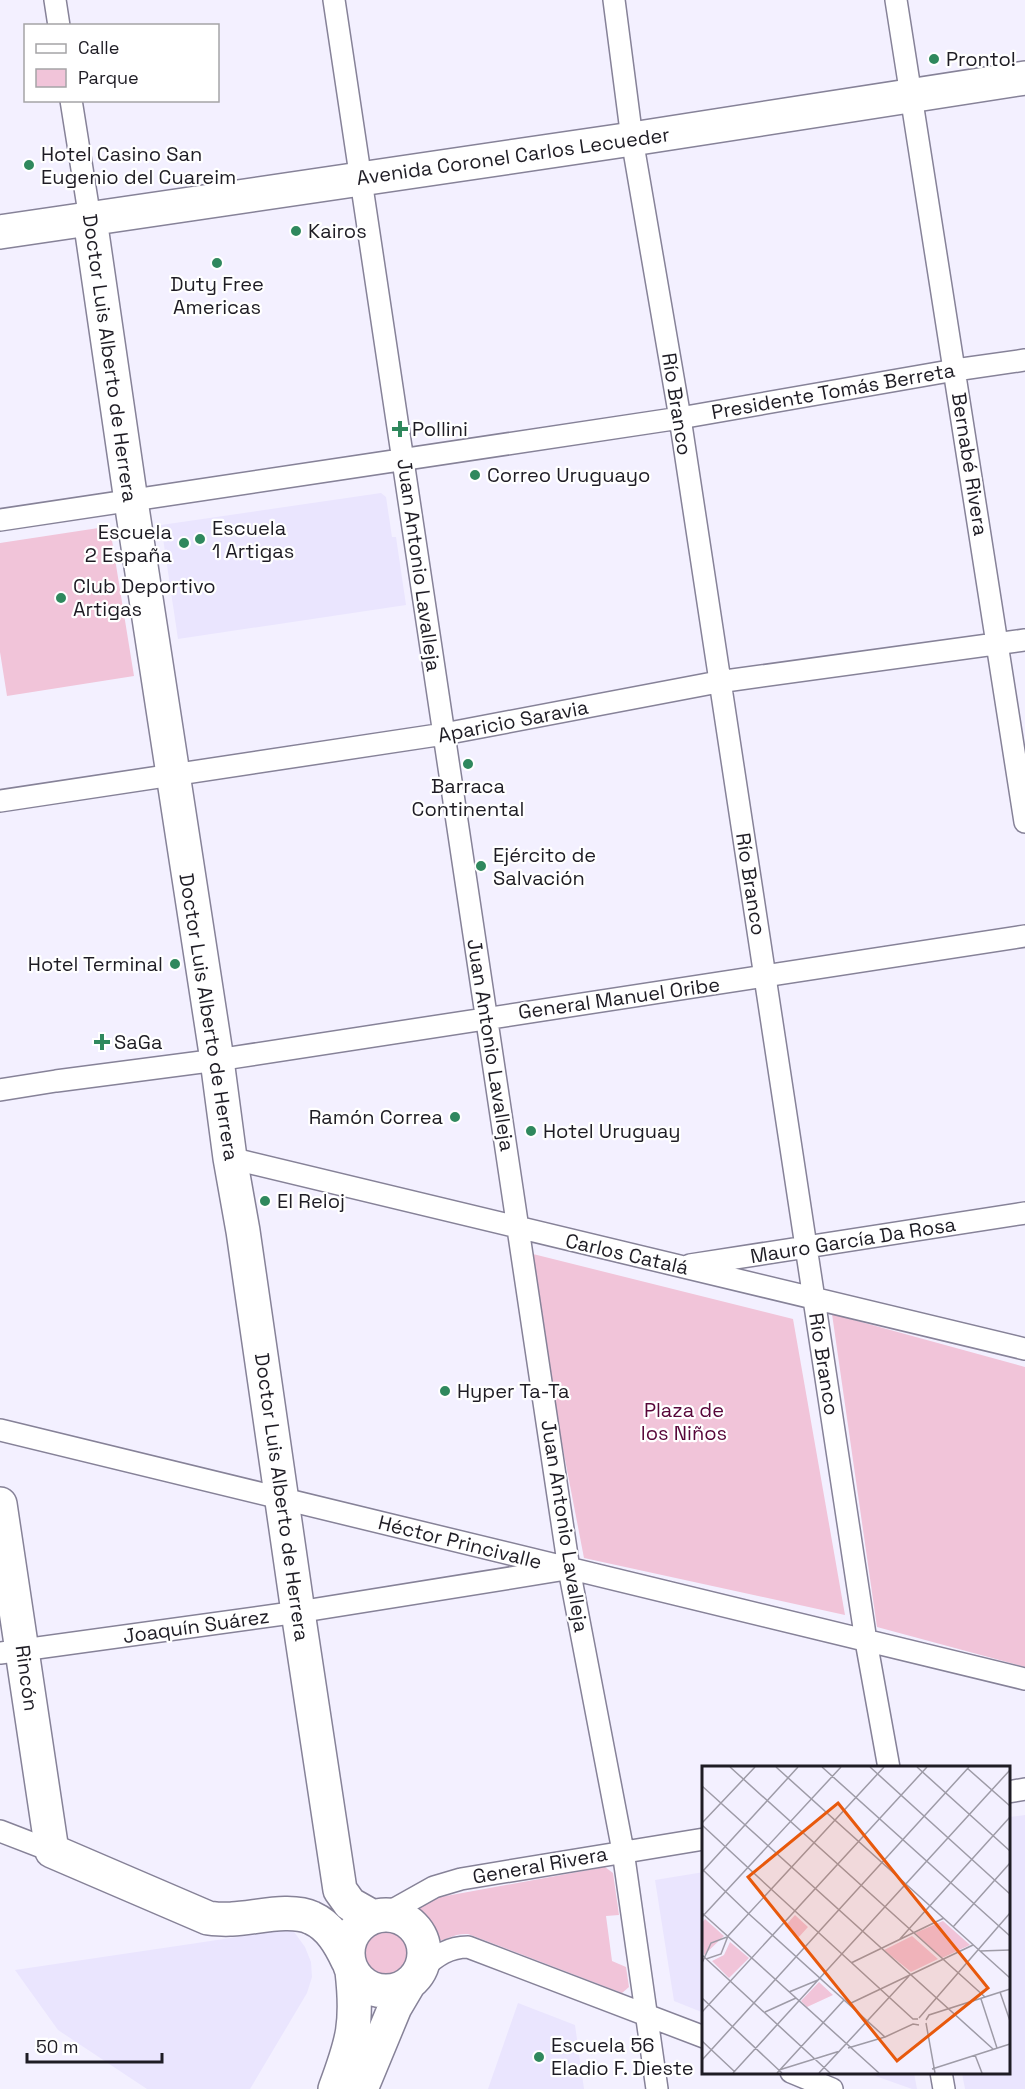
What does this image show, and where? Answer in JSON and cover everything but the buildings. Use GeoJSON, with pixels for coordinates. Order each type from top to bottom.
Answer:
{"type":"FeatureCollection","features":[{"type":"Feature","properties":{"kind":"main road","name":"Avenida Coronel Carlos Lecueder"},"geometry":{"type":"LineString","coordinates":[[0,232],[632,139],[1025,78]]}},
{"type":"Feature","properties":{"kind":"main road","name":"Doctor Luis Alberto de Herrera"},"geometry":{"type":"LineString","coordinates":[[90,219],[340,1890],[350,1904],[379,1916]]}},
{"type":"Feature","properties":{"kind":"main road","name":"Rincón"},"geometry":{"type":"LineString","coordinates":[[0,1504],[11,1652],[52,1851]]}},
{"type":"Feature","properties":{"kind":"main road"},"geometry":{"type":"LineString","coordinates":[[52,1851],[208,1918],[230,1920],[299,1915],[312,1918],[337,1940],[350,1966],[367,1987],[377,1991],[399,1990],[415,1977]]}},
{"type":"Feature","properties":{"kind":"main road"},"geometry":{"type":"LineString","coordinates":[[335,2089],[351,2047],[356,2020],[356,2000],[348,1950],[350,1939],[363,1922],[379,1916],[403,1919],[418,1931],[425,1949],[415,1977],[395,2007],[361,2089]]}},
{"type":"Feature","properties":{"kind":"street"},"geometry":{"type":"LineString","coordinates":[[55,0],[59,24]]}},
{"type":"Feature","properties":{"kind":"street","name":"Juan Antonio Lavalleja"},"geometry":{"type":"LineString","coordinates":[[334,0],[570,1569],[623,1851],[657,2089]]}},
{"type":"Feature","properties":{"kind":"street","name":"Río Branco"},"geometry":{"type":"LineString","coordinates":[[614,0],[632,139],[680,418],[718,682],[866,1641],[889,1766]]}},
{"type":"Feature","properties":{"kind":"street","name":"Bernabé Rivera"},"geometry":{"type":"LineString","coordinates":[[896,0],[913,96],[1025,822]]}},
{"type":"Feature","properties":{"kind":"street","name":"Doctor Luis Alberto de Herrera"},"geometry":{"type":"LineString","coordinates":[[71,102],[90,219]]}},
{"type":"Feature","properties":{"kind":"street","name":"Presidente Tomás Berreta"},"geometry":{"type":"LineString","coordinates":[[0,520],[680,418],[1025,360]]}},
{"type":"Feature","properties":{"kind":"street","name":"Aparicio Saravia"},"geometry":{"type":"LineString","coordinates":[[0,801],[444,734],[718,682],[1025,640]]}},
{"type":"Feature","properties":{"kind":"street","name":"General Manuel Oribe"},"geometry":{"type":"LineString","coordinates":[[0,1090],[217,1060],[1025,936]]}},
{"type":"Feature","properties":{"kind":"street","name":"Carlos Catalá"},"geometry":{"type":"LineString","coordinates":[[230,1158],[1025,1349]]}},
{"type":"Feature","properties":{"kind":"street","name":"Mauro García Da Rosa"},"geometry":{"type":"LineString","coordinates":[[681,1267],[1025,1213]]}},
{"type":"Feature","properties":{"kind":"street","name":"Héctor Princivalle"},"geometry":{"type":"LineString","coordinates":[[0,1430],[1025,1679]]}},
{"type":"Feature","properties":{"kind":"street","name":"Joaquín Suárez"},"geometry":{"type":"LineString","coordinates":[[11,1652],[298,1612],[570,1569]]}},
{"type":"Feature","properties":{"kind":"street"},"geometry":{"type":"LineString","coordinates":[[1010,1792],[1025,1789]]}},
{"type":"Feature","properties":{"kind":"street"},"geometry":{"type":"LineString","coordinates":[[0,1831],[52,1851]]}},
{"type":"Feature","properties":{"kind":"street","name":"General Rivera"},"geometry":{"type":"LineString","coordinates":[[379,1916],[434,1887],[461,1879],[702,1839]]}},
{"type":"Feature","properties":{"kind":"street"},"geometry":{"type":"LineString","coordinates":[[415,1977],[441,1953],[458,1947],[468,1947],[702,2036]]}},
{"type":"Feature","properties":{"kind":"street"},"geometry":{"type":"LineString","coordinates":[[794,2074],[832,2089]]}},
{"type":"Feature","properties":{"kind":"street"},"geometry":{"type":"LineString","coordinates":[[941,2074],[944,2089]]}},
{"type":"Feature","properties":{"kind":"shaded area"},"geometry":{"type":"Polygon","coordinates":[[[381,493],[386,497],[392,537],[396,537],[406,605],[178,639],[161,525],[381,493]]]}},
{"type":"Feature","properties":{"kind":"shaded area"},"geometry":{"type":"Polygon","coordinates":[[[1025,1815],[1025,2089],[965,2089],[962,2074],[1010,2074],[1010,1817],[1025,1815]]]}},
{"type":"Feature","properties":{"kind":"shaded area"},"geometry":{"type":"Polygon","coordinates":[[[702,1872],[702,2012],[674,2001],[655,1880],[702,1872]]]}},
{"type":"Feature","properties":{"kind":"shaded area"},"geometry":{"type":"Polygon","coordinates":[[[292,1929],[305,1947],[311,1962],[312,1977],[307,1993],[250,2089],[147,2089],[58,2030],[15,1970],[292,1929]]]}},
{"type":"Feature","properties":{"kind":"shaded area","name":"Escuela 56 Eladio F. Dieste"},"geometry":{"type":"Polygon","coordinates":[[[518,2003],[575,2025],[584,2089],[488,2089],[518,2003]]]}},
{"type":"Feature","properties":{"kind":"shaded area"},"geometry":{"type":"Polygon","coordinates":[[[870,2074],[914,2074],[917,2089],[870,2074]]]}},
{"type":"Feature","properties":{"kind":"green space","name":"Club Deportivo Artigas"},"geometry":{"type":"Polygon","coordinates":[[[110,528],[134,676],[7,696],[0,652],[0,543],[110,528]]]}},
{"type":"Feature","properties":{"kind":"green space","name":"Plaza de los Niños"},"geometry":{"type":"Polygon","coordinates":[[[525,1252],[793,1319],[845,1615],[584,1558],[525,1252]]]}},
{"type":"Feature","properties":{"kind":"green space"},"geometry":{"type":"Polygon","coordinates":[[[832,1314],[1025,1367],[1025,1667],[877,1627],[832,1314]]]}},
{"type":"Feature","properties":{"kind":"green space"},"geometry":{"type":"Polygon","coordinates":[[[605,1867],[613,1873],[619,1915],[606,1916],[612,1961],[626,1967],[629,1987],[622,1993],[468,1934],[435,1941],[427,1924],[413,1910],[435,1898],[605,1867]]]}},
{"type":"Feature","properties":{"kind":"green space"},"geometry":{"type":"Polygon","coordinates":[[[386,1929],[403,1936],[410,1953],[403,1970],[386,1977],[369,1970],[362,1953],[369,1936],[386,1929]]]}},
{"type":"Feature","properties":{"kind":"place","name":"Pronto!"},"geometry":{"type":"Point","coordinates":[934,59]}},
{"type":"Feature","properties":{"kind":"place","name":"Hotel Casino San Eugenio del Cuareim"},"geometry":{"type":"Point","coordinates":[29,165]}},
{"type":"Feature","properties":{"kind":"place","name":"Kairos"},"geometry":{"type":"Point","coordinates":[296,231]}},
{"type":"Feature","properties":{"kind":"place","name":"Duty Free Americas"},"geometry":{"type":"Point","coordinates":[217,263]}},
{"type":"Feature","properties":{"kind":"place","name":"Pollini"},"geometry":{"type":"Point","coordinates":[400,429]}},
{"type":"Feature","properties":{"kind":"place","name":"Correo Uruguayo"},"geometry":{"type":"Point","coordinates":[475,475]}},
{"type":"Feature","properties":{"kind":"place","name":"Escuela 1 Artigas"},"geometry":{"type":"Point","coordinates":[200,539]}},
{"type":"Feature","properties":{"kind":"place","name":"Escuela 2 España"},"geometry":{"type":"Point","coordinates":[184,543]}},
{"type":"Feature","properties":{"kind":"place","name":"Club Deportivo Artigas"},"geometry":{"type":"Point","coordinates":[61,598]}},
{"type":"Feature","properties":{"kind":"place","name":"Barraca Continental"},"geometry":{"type":"Point","coordinates":[468,764]}},
{"type":"Feature","properties":{"kind":"place","name":"Ejército de Salvación"},"geometry":{"type":"Point","coordinates":[481,866]}},
{"type":"Feature","properties":{"kind":"place","name":"Hotel Terminal"},"geometry":{"type":"Point","coordinates":[175,964]}},
{"type":"Feature","properties":{"kind":"place","name":"SaGa"},"geometry":{"type":"Point","coordinates":[102,1042]}},
{"type":"Feature","properties":{"kind":"place","name":"Ramón Correa"},"geometry":{"type":"Point","coordinates":[455,1117]}},
{"type":"Feature","properties":{"kind":"place","name":"Hotel Uruguay"},"geometry":{"type":"Point","coordinates":[531,1131]}},
{"type":"Feature","properties":{"kind":"place","name":"El Reloj"},"geometry":{"type":"Point","coordinates":[265,1201]}},
{"type":"Feature","properties":{"kind":"place","name":"Hyper Ta-Ta"},"geometry":{"type":"Point","coordinates":[445,1391]}},
{"type":"Feature","properties":{"kind":"place","name":"Escuela 56 Eladio F. Dieste"},"geometry":{"type":"Point","coordinates":[539,2057]}}]}
